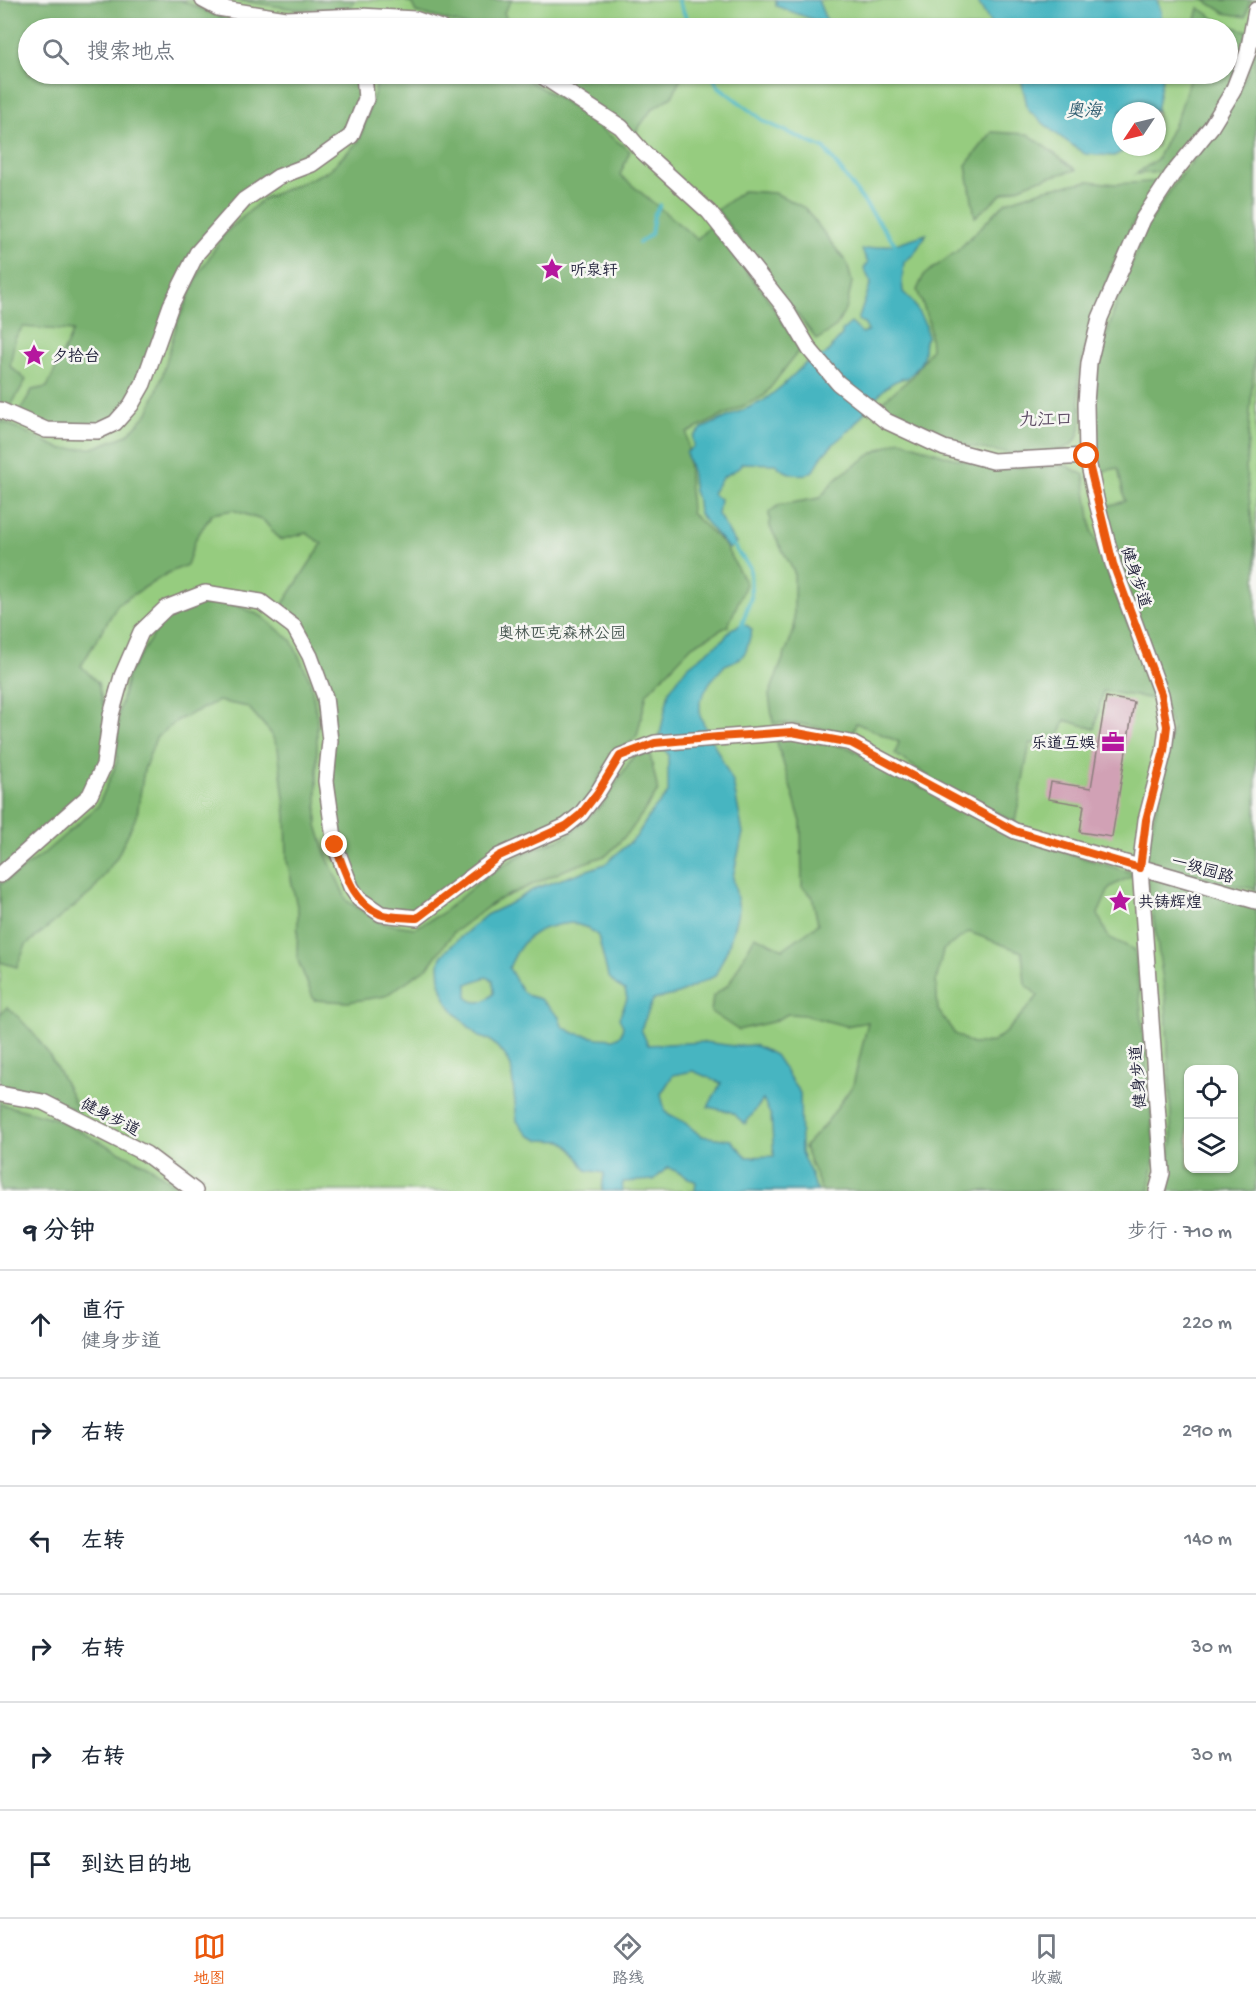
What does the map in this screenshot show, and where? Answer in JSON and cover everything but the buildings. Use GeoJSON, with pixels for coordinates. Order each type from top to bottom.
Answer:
{"type":"FeatureCollection","features":[{"type":"Feature","properties":{"kind":"street"},"geometry":{"type":"LineString","coordinates":[[203,0],[218,8],[280,18]]}},
{"type":"Feature","properties":{"kind":"street","name":"健身步道"},"geometry":{"type":"LineString","coordinates":[[1238,78],[1248,52],[1256,10]]}},
{"type":"Feature","properties":{"kind":"street"},"geometry":{"type":"LineString","coordinates":[[0,410],[46,430],[98,431],[115,423],[131,405],[143,384],[171,305],[197,253],[244,200],[278,177],[312,164],[351,136],[366,99],[365,84]]}},
{"type":"Feature","properties":{"kind":"street"},"geometry":{"type":"LineString","coordinates":[[554,84],[621,127],[642,151],[702,205],[785,308],[815,356],[838,383],[886,421],[944,448],[993,461],[1087,456]]}},
{"type":"Feature","properties":{"kind":"street","name":"健身步道"},"geometry":{"type":"LineString","coordinates":[[1157,1191],[1162,1173],[1140,868],[1146,820],[1164,751],[1167,726],[1161,694],[1113,564],[1087,456],[1086,403],[1089,363],[1100,318],[1143,219],[1172,175],[1211,127],[1236,84]]}},
{"type":"Feature","properties":{"kind":"street","name":"一级园路"},"geometry":{"type":"LineString","coordinates":[[0,875],[90,795],[104,765],[111,716],[122,676],[141,632],[166,608],[206,592],[261,602],[294,627],[326,697],[330,741],[326,781],[335,845],[351,886],[359,899],[381,914],[417,918],[499,856],[566,826],[581,814],[598,792],[620,756],[655,743],[792,732],[851,743],[1015,831],[1256,901]]}},
{"type":"Feature","properties":{"kind":"street","name":"健身步道"},"geometry":{"type":"LineString","coordinates":[[0,1094],[43,1102],[146,1154],[195,1191]]}},
{"type":"Feature","properties":{"kind":"green space","name":"奥林匹克森林公园"},"geometry":{"type":"Polygon","coordinates":[[[0,0],[1256,0],[1256,1191],[0,1191],[0,0]]]}},
{"type":"Feature","properties":{"kind":"green space"},"geometry":{"type":"Polygon","coordinates":[[[0,0],[180,0],[223,18],[18,18],[18,84],[359,84],[358,109],[336,144],[272,179],[190,255],[127,416],[66,435],[18,414],[32,390],[47,387],[73,331],[23,327],[15,338],[10,366],[26,380],[9,409],[0,405],[0,0]]]}},
{"type":"Feature","properties":{"kind":"green space"},"geometry":{"type":"Polygon","coordinates":[[[235,0],[353,0],[352,9],[296,9],[235,0]]]}},
{"type":"Feature","properties":{"kind":"green space"},"geometry":{"type":"Polygon","coordinates":[[[404,0],[512,0],[504,12],[506,18],[438,18],[416,12],[412,4],[404,0]]]}},
{"type":"Feature","properties":{"kind":"green space"},"geometry":{"type":"Polygon","coordinates":[[[1204,0],[1250,0],[1246,17],[1225,13],[1204,0]]]}},
{"type":"Feature","properties":{"kind":"green space"},"geometry":{"type":"Polygon","coordinates":[[[1199,8],[1214,18],[1196,18],[1199,8]]]}},
{"type":"Feature","properties":{"kind":"green space"},"geometry":{"type":"Polygon","coordinates":[[[1238,28],[1248,31],[1238,63],[1238,28]]]}},
{"type":"Feature","properties":{"kind":"green space"},"geometry":{"type":"Polygon","coordinates":[[[1256,39],[1256,332],[1246,467],[1256,560],[1256,889],[1223,884],[1145,861],[1172,730],[1127,593],[1104,507],[1125,501],[1118,468],[1099,472],[1094,434],[1097,370],[1118,297],[1147,225],[1174,185],[1216,131],[1248,73],[1256,39]]]}},
{"type":"Feature","properties":{"kind":"green space"},"geometry":{"type":"Polygon","coordinates":[[[376,84],[534,84],[565,102],[630,151],[620,175],[697,239],[710,226],[764,293],[800,349],[764,396],[687,433],[691,513],[724,544],[746,584],[728,626],[692,646],[647,693],[637,736],[608,763],[587,799],[557,823],[414,913],[382,910],[361,894],[344,859],[332,775],[306,636],[281,607],[322,544],[306,533],[280,540],[264,521],[233,510],[212,514],[196,538],[187,565],[168,573],[118,604],[81,666],[98,683],[105,712],[103,759],[86,796],[0,874],[0,420],[61,449],[93,448],[127,435],[148,413],[162,377],[177,323],[200,272],[224,234],[263,199],[328,171],[359,141],[376,84]]]}},
{"type":"Feature","properties":{"kind":"green space"},"geometry":{"type":"Polygon","coordinates":[[[562,84],[678,84],[672,97],[652,109],[635,133],[562,84]]]}},
{"type":"Feature","properties":{"kind":"green space"},"geometry":{"type":"Polygon","coordinates":[[[1188,84],[1231,84],[1171,171],[1136,174],[1158,156],[1166,156],[1166,141],[1179,114],[1188,84]]]}},
{"type":"Feature","properties":{"kind":"green space"},"geometry":{"type":"Polygon","coordinates":[[[992,132],[1028,134],[1076,170],[1038,180],[1002,194],[975,217],[966,165],[992,132]]]}},
{"type":"Feature","properties":{"kind":"green space"},"geometry":{"type":"Polygon","coordinates":[[[1089,181],[1115,184],[1163,181],[1126,236],[1090,331],[1079,371],[1081,418],[1078,436],[1074,442],[1062,449],[1040,452],[1017,453],[975,448],[936,435],[877,406],[913,376],[931,349],[929,321],[917,290],[924,275],[957,251],[1006,202],[1046,189],[1089,181]]]}},
{"type":"Feature","properties":{"kind":"green space"},"geometry":{"type":"Polygon","coordinates":[[[743,191],[775,193],[805,208],[847,263],[852,282],[847,306],[836,327],[817,340],[717,210],[743,191]]]}},
{"type":"Feature","properties":{"kind":"green space"},"geometry":{"type":"Polygon","coordinates":[[[900,440],[949,457],[996,468],[1067,466],[1084,475],[1092,532],[1142,660],[1154,699],[1103,691],[1095,729],[1065,720],[1055,747],[1030,743],[1015,822],[946,788],[895,754],[899,742],[856,723],[852,735],[801,724],[773,723],[769,695],[794,630],[794,572],[770,527],[769,512],[779,505],[820,498],[835,479],[873,453],[900,440]]]}},
{"type":"Feature","properties":{"kind":"green space"},"geometry":{"type":"Polygon","coordinates":[[[227,601],[261,616],[291,640],[310,680],[317,718],[317,825],[327,857],[347,901],[381,923],[415,928],[441,914],[486,876],[519,856],[567,836],[603,804],[634,755],[650,754],[658,791],[631,830],[607,855],[567,869],[496,901],[453,933],[428,967],[385,996],[348,1002],[314,1000],[297,958],[298,911],[287,861],[286,815],[278,748],[270,732],[248,707],[218,701],[178,720],[156,738],[144,770],[137,815],[117,857],[92,892],[26,945],[17,967],[0,962],[0,885],[42,855],[98,806],[117,762],[118,716],[128,674],[162,621],[193,606],[227,601]]]}},
{"type":"Feature","properties":{"kind":"green space"},"geometry":{"type":"Polygon","coordinates":[[[797,738],[849,748],[1017,838],[1136,874],[1110,887],[1098,914],[1108,937],[1135,950],[1155,1154],[1149,1191],[822,1191],[804,1147],[827,1122],[853,1085],[868,1022],[846,1026],[804,1015],[788,1014],[772,1022],[738,1030],[711,1012],[713,996],[729,984],[755,936],[783,949],[818,924],[812,896],[802,887],[801,822],[776,739],[797,738]],[[969,932],[943,950],[936,982],[938,1010],[955,1034],[972,1044],[993,1042],[1007,1031],[1038,996],[1025,984],[1022,952],[969,932]]]}},
{"type":"Feature","properties":{"kind":"green space"},"geometry":{"type":"Polygon","coordinates":[[[1147,875],[1256,908],[1256,1191],[1163,1191],[1172,1141],[1166,1001],[1147,875]]]}},
{"type":"Feature","properties":{"kind":"green space"},"geometry":{"type":"Polygon","coordinates":[[[7,1007],[20,1018],[41,1043],[79,1112],[34,1091],[0,1086],[0,1014],[7,1007]]]}},
{"type":"Feature","properties":{"kind":"green space"},"geometry":{"type":"Polygon","coordinates":[[[0,1104],[53,1118],[150,1167],[183,1191],[0,1191],[0,1104]]]}},
{"type":"Feature","properties":{"kind":"water"},"geometry":{"type":"Polygon","coordinates":[[[776,0],[818,0],[825,18],[809,18],[776,6],[776,0]]]}},
{"type":"Feature","properties":{"kind":"water"},"geometry":{"type":"Polygon","coordinates":[[[977,0],[1157,0],[1161,18],[987,18],[977,0]]]}},
{"type":"Feature","properties":{"kind":"water","name":"奥海"},"geometry":{"type":"Polygon","coordinates":[[[1022,84],[1161,84],[1158,102],[1112,102],[1112,156],[1085,154],[1028,110],[1022,84]]]}},
{"type":"Feature","properties":{"kind":"water"},"geometry":{"type":"Polygon","coordinates":[[[926,234],[914,254],[904,262],[902,281],[903,292],[912,301],[926,326],[927,337],[921,363],[907,378],[898,380],[882,391],[847,432],[826,451],[810,473],[801,475],[792,473],[776,464],[742,463],[739,468],[723,477],[712,493],[720,499],[718,515],[736,543],[729,549],[699,514],[686,453],[694,446],[693,437],[703,428],[763,401],[805,364],[825,355],[842,335],[842,331],[851,323],[862,333],[868,331],[864,323],[858,320],[871,283],[864,268],[868,263],[862,250],[895,244],[926,234]]]}},
{"type":"Feature","properties":{"kind":"water"},"geometry":{"type":"Polygon","coordinates":[[[742,624],[752,630],[746,651],[741,658],[725,665],[710,682],[700,701],[700,716],[733,782],[743,833],[733,877],[739,909],[728,948],[715,976],[678,994],[653,1000],[641,1029],[648,1045],[704,1042],[734,1046],[754,1045],[775,1055],[800,1093],[801,1153],[818,1191],[695,1191],[696,1182],[668,1167],[654,1180],[623,1182],[622,1191],[602,1191],[604,1173],[586,1170],[574,1151],[563,1141],[539,1140],[528,1135],[517,1121],[511,1066],[504,1054],[490,1040],[479,1037],[446,1001],[440,982],[439,964],[441,957],[452,945],[486,915],[536,888],[605,864],[636,837],[651,813],[668,793],[668,754],[665,750],[657,749],[669,691],[686,668],[724,639],[731,629],[742,624]],[[572,923],[541,930],[526,940],[509,968],[522,991],[540,999],[559,1017],[562,1026],[574,1033],[614,1039],[621,1035],[623,1026],[619,1018],[627,999],[625,990],[616,985],[608,976],[598,936],[588,928],[572,923]],[[486,977],[467,984],[467,997],[470,1000],[484,1001],[494,993],[493,980],[486,977]],[[693,1071],[673,1075],[661,1094],[665,1112],[684,1122],[701,1136],[731,1140],[747,1157],[774,1156],[771,1116],[763,1100],[745,1124],[731,1112],[708,1107],[721,1083],[693,1071]]]}},
{"type":"Feature","properties":{"kind":"waterway"},"geometry":{"type":"LineString","coordinates":[[678,0],[686,18]]}},
{"type":"Feature","properties":{"kind":"waterway"},"geometry":{"type":"LineString","coordinates":[[717,84],[765,122],[825,149],[895,244],[895,249]]}},
{"type":"Feature","properties":{"kind":"waterway"},"geometry":{"type":"LineString","coordinates":[[639,243],[651,234],[654,215],[660,205]]}},
{"type":"Feature","properties":{"kind":"waterway"},"geometry":{"type":"LineString","coordinates":[[730,541],[750,568],[751,597],[741,627]]}},
{"type":"Feature","properties":{"kind":"place","name":"听泉轩"},"geometry":{"type":"Point","coordinates":[552,269]}},
{"type":"Feature","properties":{"kind":"place","name":"夕拾台"},"geometry":{"type":"Point","coordinates":[34,355]}},
{"type":"Feature","properties":{"kind":"place","name":"乐道互娱"},"geometry":{"type":"Point","coordinates":[1113,742]}},
{"type":"Feature","properties":{"kind":"place","name":"共铸辉煌"},"geometry":{"type":"Point","coordinates":[1120,901]}},
{"type":"Feature","properties":{"kind":"district","name":"九江口"},"geometry":{"type":"Point","coordinates":[1046,419]}},
{"type":"Feature","properties":{"kind":"route"},"geometry":{"type":"LineString","coordinates":[[335,845],[351,886],[359,899],[381,914],[417,918],[499,856],[566,826],[581,814],[598,792],[620,756],[655,743],[792,732],[851,743],[1015,831],[1140,868],[1146,820],[1164,751],[1167,726],[1161,694],[1113,564],[1087,456]]}}]}
